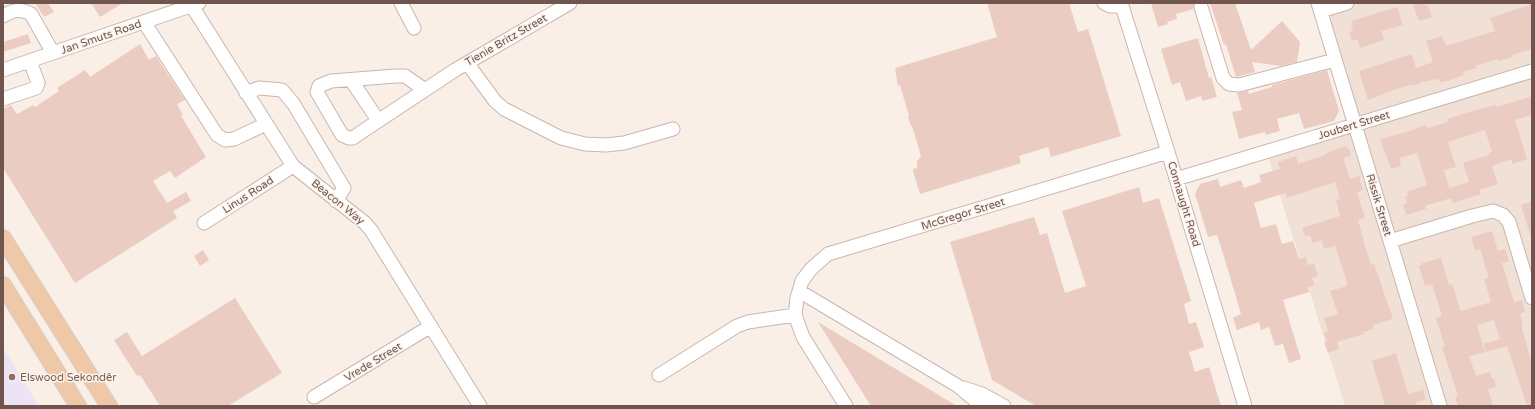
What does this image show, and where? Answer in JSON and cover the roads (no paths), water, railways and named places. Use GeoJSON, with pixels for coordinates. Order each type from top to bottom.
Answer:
{"type":"FeatureCollection","features":[{"type":"Feature","properties":{"kind":"main road"},"geometry":{"type":"LineString","coordinates":[[3,238],[109,406]]}},
{"type":"Feature","properties":{"kind":"main road"},"geometry":{"type":"LineString","coordinates":[[3,285],[78,406]]}},
{"type":"Feature","properties":{"kind":"street"},"geometry":{"type":"LineString","coordinates":[[401,3],[414,28]]}},
{"type":"Feature","properties":{"kind":"street","name":"Tienie Britz Street"},"geometry":{"type":"LineString","coordinates":[[351,80],[330,81],[324,83],[317,89],[318,96],[342,135],[353,138],[467,62],[570,3]]}},
{"type":"Feature","properties":{"kind":"street"},"geometry":{"type":"LineString","coordinates":[[1104,3],[1110,6],[1121,5]]}},
{"type":"Feature","properties":{"kind":"street"},"geometry":{"type":"LineString","coordinates":[[1319,7],[1347,3]]}},
{"type":"Feature","properties":{"kind":"street","name":"Jan Smuts Road"},"geometry":{"type":"LineString","coordinates":[[3,70],[193,4]]}},
{"type":"Feature","properties":{"kind":"street","name":"Beacon Way"},"geometry":{"type":"LineString","coordinates":[[193,4],[246,93],[293,166],[371,230],[480,406]]}},
{"type":"Feature","properties":{"kind":"street","name":"Connaught Road"},"geometry":{"type":"LineString","coordinates":[[1121,5],[1168,152],[1245,406]]}},
{"type":"Feature","properties":{"kind":"street"},"geometry":{"type":"LineString","coordinates":[[1201,7],[1224,78],[1232,86],[1335,60]]}},
{"type":"Feature","properties":{"kind":"street","name":"Rissik Street"},"geometry":{"type":"LineString","coordinates":[[1319,7],[1440,406]]}},
{"type":"Feature","properties":{"kind":"street"},"geometry":{"type":"LineString","coordinates":[[3,16],[13,10],[25,10],[31,14],[53,53]]}},
{"type":"Feature","properties":{"kind":"street"},"geometry":{"type":"LineString","coordinates":[[144,22],[217,135],[225,140],[234,139],[266,124]]}},
{"type":"Feature","properties":{"kind":"street"},"geometry":{"type":"LineString","coordinates":[[3,99],[36,88],[38,83],[30,61]]}},
{"type":"Feature","properties":{"kind":"street"},"geometry":{"type":"LineString","coordinates":[[467,62],[487,91],[504,109],[561,138],[586,144],[606,145],[624,143],[673,129]]}},
{"type":"Feature","properties":{"kind":"street","name":"Joubert Street"},"geometry":{"type":"LineString","coordinates":[[1176,179],[1532,72]]}},
{"type":"Feature","properties":{"kind":"street"},"geometry":{"type":"LineString","coordinates":[[378,120],[351,80],[401,76],[411,79],[425,90]]}},
{"type":"Feature","properties":{"kind":"street"},"geometry":{"type":"LineString","coordinates":[[246,93],[258,88],[282,90],[293,103],[344,188],[336,201]]}},
{"type":"Feature","properties":{"kind":"street","name":"McGregor Street"},"geometry":{"type":"LineString","coordinates":[[796,315],[799,290],[802,281],[810,269],[828,254],[1168,152]]}},
{"type":"Feature","properties":{"kind":"street","name":"Linus Road"},"geometry":{"type":"LineString","coordinates":[[204,223],[293,166]]}},
{"type":"Feature","properties":{"kind":"street"},"geometry":{"type":"LineString","coordinates":[[1390,241],[1472,216],[1493,211],[1498,212],[1509,222],[1532,298]]}},
{"type":"Feature","properties":{"kind":"street"},"geometry":{"type":"LineString","coordinates":[[799,290],[958,386],[982,406]]}},
{"type":"Feature","properties":{"kind":"street"},"geometry":{"type":"LineString","coordinates":[[659,375],[737,326],[748,322],[796,315],[803,337],[846,406]]}},
{"type":"Feature","properties":{"kind":"street","name":"Vrede Street"},"geometry":{"type":"LineString","coordinates":[[314,397],[431,326]]}},
{"type":"Feature","properties":{"kind":"street"},"geometry":{"type":"LineString","coordinates":[[958,386],[982,394],[1004,406]]}},
{"type":"Feature","properties":{"kind":"place","name":"Elswood Sekondêr"},"geometry":{"type":"Point","coordinates":[12,377]}}]}
